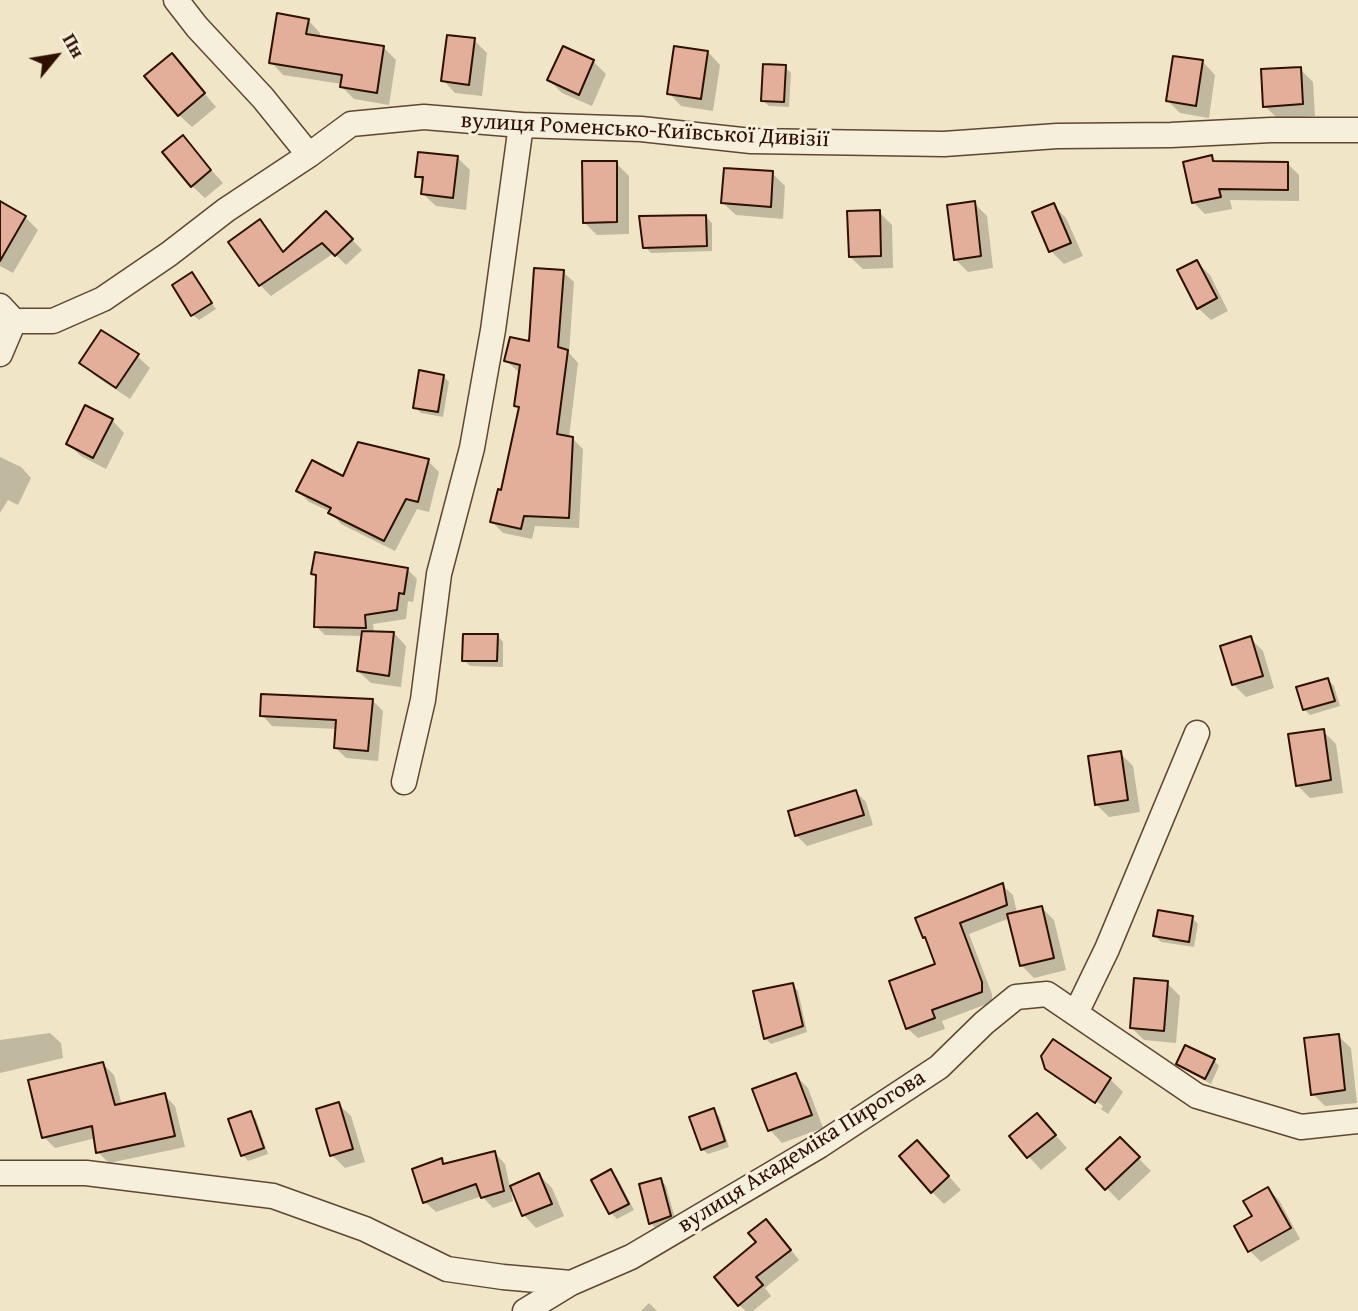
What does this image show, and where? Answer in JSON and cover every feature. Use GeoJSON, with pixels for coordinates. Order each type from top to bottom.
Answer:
{"type":"FeatureCollection","features":[{"type":"Feature","properties":{"kind":"street"},"geometry":{"type":"LineString","coordinates":[[176,0],[309,155]]}},
{"type":"Feature","properties":{"kind":"street","name":"вулиця Роменсько-Київської Дивізії"},"geometry":{"type":"LineString","coordinates":[[7,314],[53,321],[103,299],[351,124],[424,117],[521,125],[640,129],[751,141],[944,144],[1057,136],[1358,130]]}},
{"type":"Feature","properties":{"kind":"street"},"geometry":{"type":"LineString","coordinates":[[404,782],[423,700],[439,574],[472,448],[493,330],[521,125]]}},
{"type":"Feature","properties":{"kind":"street"},"geometry":{"type":"LineString","coordinates":[[0,354],[7,314]]}},
{"type":"Feature","properties":{"kind":"street"},"geometry":{"type":"LineString","coordinates":[[1076,1013],[1107,950],[1197,733]]}},
{"type":"Feature","properties":{"kind":"street","name":"вулиця Академіка Пирогова"},"geometry":{"type":"LineString","coordinates":[[525,1311],[571,1283],[631,1257],[818,1146],[939,1067],[984,1023],[1016,997],[1047,994],[1197,1096],[1301,1127],[1358,1122]]}},
{"type":"Feature","properties":{"kind":"street"},"geometry":{"type":"LineString","coordinates":[[0,1173],[86,1173],[273,1196],[365,1229],[447,1269],[571,1283]]}},
{"type":"Feature","properties":{"kind":"building"},"geometry":{"type":"Polygon","coordinates":[[[277,13],[309,19],[306,34],[384,46],[377,93],[340,87],[342,75],[269,63],[277,13]]]}},
{"type":"Feature","properties":{"kind":"building"},"geometry":{"type":"Polygon","coordinates":[[[447,35],[475,38],[469,85],[441,81],[447,35]]]}},
{"type":"Feature","properties":{"kind":"building"},"geometry":{"type":"Polygon","coordinates":[[[563,46],[594,60],[579,95],[547,80],[563,46]]]}},
{"type":"Feature","properties":{"kind":"building"},"geometry":{"type":"Polygon","coordinates":[[[674,46],[708,51],[701,99],[667,94],[674,46]]]}},
{"type":"Feature","properties":{"kind":"building"},"geometry":{"type":"Polygon","coordinates":[[[172,53],[205,93],[178,116],[144,76],[172,53]]]}},
{"type":"Feature","properties":{"kind":"building"},"geometry":{"type":"Polygon","coordinates":[[[1173,56],[1203,60],[1196,106],[1166,101],[1173,56]]]}},
{"type":"Feature","properties":{"kind":"building"},"geometry":{"type":"Polygon","coordinates":[[[763,64],[786,65],[784,102],[761,101],[763,64]]]}},
{"type":"Feature","properties":{"kind":"building"},"geometry":{"type":"Polygon","coordinates":[[[1301,67],[1303,104],[1263,107],[1261,69],[1301,67]]]}},
{"type":"Feature","properties":{"kind":"building"},"geometry":{"type":"Polygon","coordinates":[[[183,135],[211,170],[191,187],[162,152],[183,135]]]}},
{"type":"Feature","properties":{"kind":"building"},"geometry":{"type":"Polygon","coordinates":[[[418,152],[458,156],[453,198],[421,194],[423,177],[415,177],[418,152]]]}},
{"type":"Feature","properties":{"kind":"building"},"geometry":{"type":"Polygon","coordinates":[[[1212,155],[1213,161],[1288,162],[1288,190],[1219,189],[1221,197],[1192,203],[1183,162],[1212,155]]]}},
{"type":"Feature","properties":{"kind":"building"},"geometry":{"type":"Polygon","coordinates":[[[582,161],[617,161],[617,222],[583,223],[582,161]]]}},
{"type":"Feature","properties":{"kind":"building"},"geometry":{"type":"Polygon","coordinates":[[[724,168],[773,171],[771,207],[721,203],[724,168]]]}},
{"type":"Feature","properties":{"kind":"building"},"geometry":{"type":"Polygon","coordinates":[[[0,201],[26,216],[0,261],[0,201]]]}},
{"type":"Feature","properties":{"kind":"building"},"geometry":{"type":"Polygon","coordinates":[[[975,201],[981,256],[954,260],[947,205],[975,201]]]}},
{"type":"Feature","properties":{"kind":"building"},"geometry":{"type":"Polygon","coordinates":[[[1054,203],[1071,243],[1049,252],[1032,212],[1054,203]]]}},
{"type":"Feature","properties":{"kind":"building"},"geometry":{"type":"Polygon","coordinates":[[[880,210],[881,256],[849,257],[847,211],[880,210]]]}},
{"type":"Feature","properties":{"kind":"building"},"geometry":{"type":"Polygon","coordinates":[[[326,211],[353,239],[335,256],[322,243],[259,286],[228,242],[260,219],[283,252],[326,211]]]}},
{"type":"Feature","properties":{"kind":"building"},"geometry":{"type":"Polygon","coordinates":[[[706,215],[707,246],[643,248],[639,216],[706,215]]]}},
{"type":"Feature","properties":{"kind":"building"},"geometry":{"type":"Polygon","coordinates":[[[1197,260],[1217,298],[1197,309],[1177,270],[1197,260]]]}},
{"type":"Feature","properties":{"kind":"building"},"geometry":{"type":"Polygon","coordinates":[[[534,268],[564,270],[558,347],[568,350],[557,434],[573,437],[569,518],[524,516],[521,529],[490,522],[498,489],[501,490],[519,407],[514,406],[520,365],[504,361],[510,337],[529,341],[534,268]]]}},
{"type":"Feature","properties":{"kind":"building"},"geometry":{"type":"Polygon","coordinates":[[[192,272],[212,303],[191,316],[172,285],[192,272]]]}},
{"type":"Feature","properties":{"kind":"building"},"geometry":{"type":"Polygon","coordinates":[[[101,330],[139,354],[116,388],[79,363],[101,330]]]}},
{"type":"Feature","properties":{"kind":"building"},"geometry":{"type":"Polygon","coordinates":[[[419,370],[444,375],[438,412],[413,408],[419,370]]]}},
{"type":"Feature","properties":{"kind":"building"},"geometry":{"type":"Polygon","coordinates":[[[85,405],[113,419],[93,458],[66,444],[85,405]]]}},
{"type":"Feature","properties":{"kind":"building"},"geometry":{"type":"Polygon","coordinates":[[[358,442],[429,459],[418,502],[406,499],[384,541],[328,513],[331,508],[296,491],[312,460],[343,476],[358,442]]]}},
{"type":"Feature","properties":{"kind":"building"},"geometry":{"type":"Polygon","coordinates":[[[315,552],[408,568],[404,594],[399,593],[397,610],[365,615],[366,628],[314,627],[316,575],[311,574],[315,552]]]}},
{"type":"Feature","properties":{"kind":"building"},"geometry":{"type":"Polygon","coordinates":[[[362,631],[394,632],[389,676],[357,671],[362,631]]]}},
{"type":"Feature","properties":{"kind":"building"},"geometry":{"type":"Polygon","coordinates":[[[463,634],[498,634],[497,661],[462,661],[463,634]]]}},
{"type":"Feature","properties":{"kind":"building"},"geometry":{"type":"Polygon","coordinates":[[[1251,636],[1263,676],[1232,685],[1220,646],[1251,636]]]}},
{"type":"Feature","properties":{"kind":"building"},"geometry":{"type":"Polygon","coordinates":[[[1328,678],[1335,701],[1303,710],[1296,687],[1328,678]]]}},
{"type":"Feature","properties":{"kind":"building"},"geometry":{"type":"Polygon","coordinates":[[[261,694],[373,699],[368,751],[334,748],[336,720],[260,716],[261,694]]]}},
{"type":"Feature","properties":{"kind":"building"},"geometry":{"type":"Polygon","coordinates":[[[1324,729],[1331,780],[1296,786],[1288,734],[1324,729]]]}},
{"type":"Feature","properties":{"kind":"building"},"geometry":{"type":"Polygon","coordinates":[[[1121,751],[1128,800],[1095,805],[1088,756],[1121,751]]]}},
{"type":"Feature","properties":{"kind":"building"},"geometry":{"type":"Polygon","coordinates":[[[856,790],[864,815],[795,836],[788,811],[856,790]]]}},
{"type":"Feature","properties":{"kind":"building"},"geometry":{"type":"Polygon","coordinates":[[[1003,883],[1007,905],[960,923],[982,982],[982,992],[932,1010],[935,1018],[906,1029],[889,981],[935,964],[915,918],[1003,883]]]}},
{"type":"Feature","properties":{"kind":"building"},"geometry":{"type":"Polygon","coordinates":[[[1042,906],[1054,958],[1020,966],[1007,914],[1042,906]]]}},
{"type":"Feature","properties":{"kind":"building"},"geometry":{"type":"Polygon","coordinates":[[[1158,910],[1193,916],[1189,942],[1153,936],[1158,910]]]}},
{"type":"Feature","properties":{"kind":"building"},"geometry":{"type":"Polygon","coordinates":[[[1134,978],[1168,981],[1164,1031],[1130,1028],[1134,978]]]}},
{"type":"Feature","properties":{"kind":"building"},"geometry":{"type":"Polygon","coordinates":[[[793,983],[803,1026],[764,1039],[753,991],[793,983]]]}},
{"type":"Feature","properties":{"kind":"building"},"geometry":{"type":"Polygon","coordinates":[[[1339,1034],[1345,1090],[1311,1095],[1304,1038],[1339,1034]]]}},
{"type":"Feature","properties":{"kind":"building"},"geometry":{"type":"Polygon","coordinates":[[[1053,1039],[1111,1078],[1095,1103],[1045,1069],[1041,1056],[1053,1039]]]}},
{"type":"Feature","properties":{"kind":"building"},"geometry":{"type":"Polygon","coordinates":[[[1185,1045],[1215,1059],[1205,1079],[1176,1064],[1185,1045]]]}},
{"type":"Feature","properties":{"kind":"building"},"geometry":{"type":"Polygon","coordinates":[[[103,1062],[115,1105],[165,1093],[175,1136],[96,1153],[92,1126],[42,1138],[28,1080],[103,1062]]]}},
{"type":"Feature","properties":{"kind":"building"},"geometry":{"type":"Polygon","coordinates":[[[796,1073],[812,1115],[768,1131],[752,1089],[796,1073]]]}},
{"type":"Feature","properties":{"kind":"building"},"geometry":{"type":"Polygon","coordinates":[[[339,1102],[353,1149],[330,1156],[316,1109],[339,1102]]]}},
{"type":"Feature","properties":{"kind":"building"},"geometry":{"type":"Polygon","coordinates":[[[714,1108],[725,1141],[701,1150],[689,1117],[714,1108]]]}},
{"type":"Feature","properties":{"kind":"building"},"geometry":{"type":"Polygon","coordinates":[[[251,1111],[264,1148],[241,1156],[228,1119],[251,1111]]]}},
{"type":"Feature","properties":{"kind":"building"},"geometry":{"type":"Polygon","coordinates":[[[1037,1113],[1056,1135],[1027,1158],[1009,1136],[1037,1113]]]}},
{"type":"Feature","properties":{"kind":"building"},"geometry":{"type":"Polygon","coordinates":[[[1120,1137],[1140,1157],[1105,1190],[1086,1169],[1120,1137]]]}},
{"type":"Feature","properties":{"kind":"building"},"geometry":{"type":"Polygon","coordinates":[[[917,1140],[949,1176],[931,1193],[899,1156],[917,1140]]]}},
{"type":"Feature","properties":{"kind":"building"},"geometry":{"type":"Polygon","coordinates":[[[495,1151],[504,1191],[481,1198],[476,1184],[423,1203],[412,1169],[442,1158],[443,1164],[495,1151]]]}},
{"type":"Feature","properties":{"kind":"building"},"geometry":{"type":"Polygon","coordinates":[[[611,1169],[629,1204],[609,1214],[591,1180],[611,1169]]]}},
{"type":"Feature","properties":{"kind":"building"},"geometry":{"type":"Polygon","coordinates":[[[539,1173],[552,1204],[522,1216],[510,1186],[539,1173]]]}},
{"type":"Feature","properties":{"kind":"building"},"geometry":{"type":"Polygon","coordinates":[[[661,1178],[671,1216],[649,1224],[639,1184],[661,1178]]]}},
{"type":"Feature","properties":{"kind":"building"},"geometry":{"type":"Polygon","coordinates":[[[1268,1187],[1291,1228],[1248,1252],[1234,1226],[1252,1216],[1243,1201],[1268,1187]]]}},
{"type":"Feature","properties":{"kind":"building"},"geometry":{"type":"Polygon","coordinates":[[[766,1219],[791,1250],[756,1277],[763,1285],[738,1306],[714,1277],[756,1242],[748,1233],[766,1219]]]}}]}
